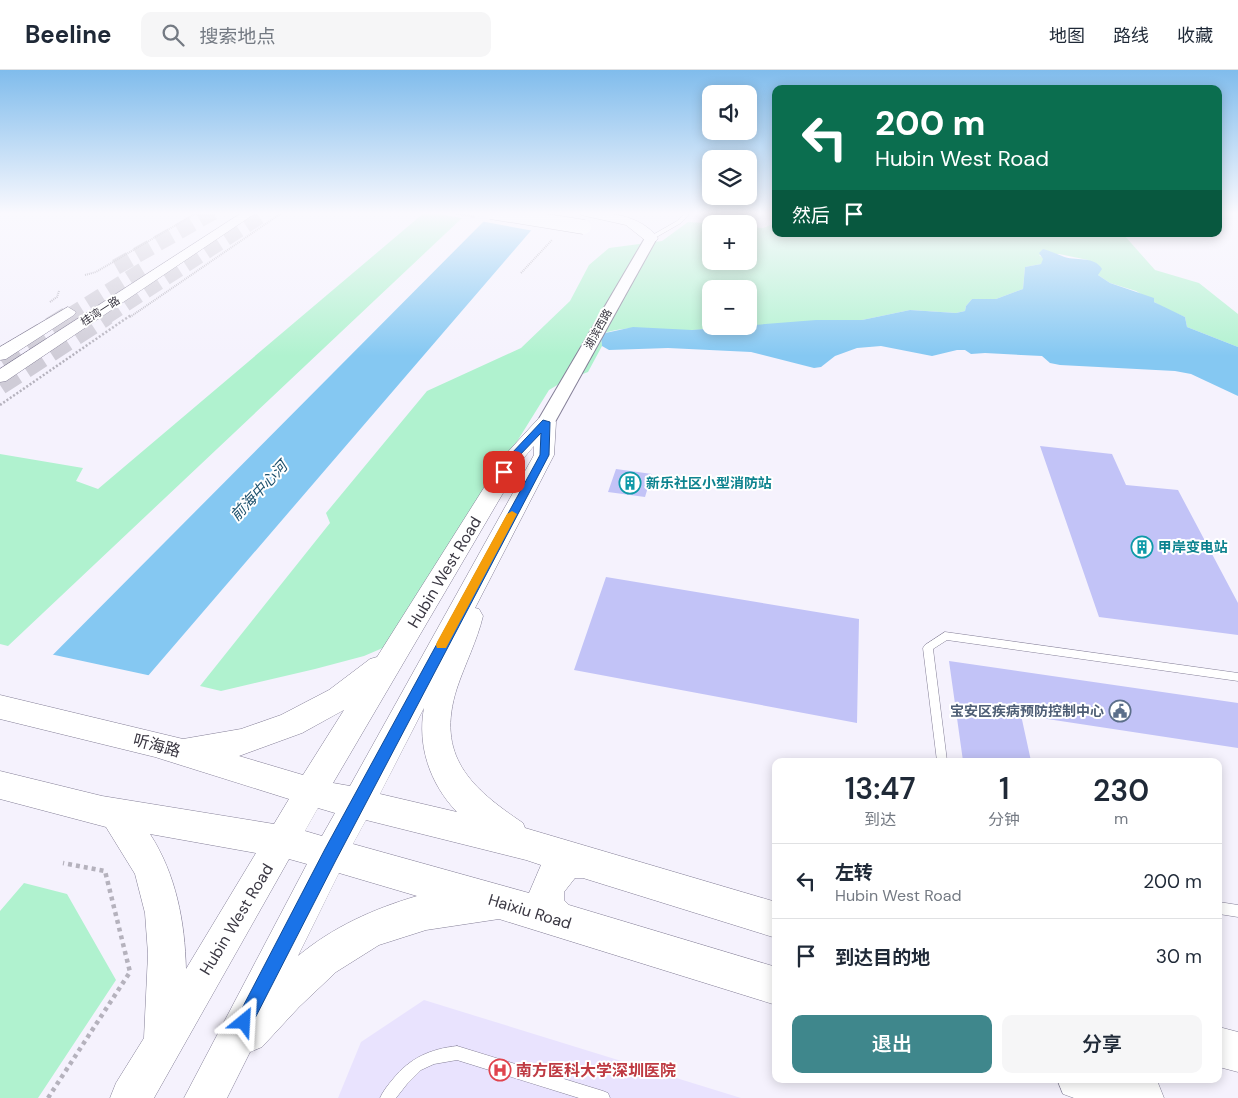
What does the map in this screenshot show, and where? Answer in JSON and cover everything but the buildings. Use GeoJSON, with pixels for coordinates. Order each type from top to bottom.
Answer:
{"type":"FeatureCollection","features":[{"type":"Feature","properties":{"kind":"main road"},"geometry":{"type":"LineString","coordinates":[[127,275],[151,260]]}},
{"type":"Feature","properties":{"kind":"main road","name":"桂湾一路"},"geometry":{"type":"LineString","coordinates":[[0,377],[178,260]]}},
{"type":"Feature","properties":{"kind":"main road","name":"桂湾一路"},"geometry":{"type":"LineString","coordinates":[[0,354],[85,302]]}},
{"type":"Feature","properties":{"kind":"main road","name":"Hubin West Road"},"geometry":{"type":"LineString","coordinates":[[205,1098],[330,855],[486,560],[544,455],[546,422]]}},
{"type":"Feature","properties":{"kind":"main road","name":"Hubin West Road"},"geometry":{"type":"LineString","coordinates":[[131,1098],[311,792],[514,456],[546,422]]}},
{"type":"Feature","properties":{"kind":"main road"},"geometry":{"type":"LineString","coordinates":[[486,560],[463,639],[441,692],[435,722],[439,756],[448,777],[464,799],[487,818],[526,844]]}},
{"type":"Feature","properties":{"kind":"main road"},"geometry":{"type":"LineString","coordinates":[[166,747],[211,749],[244,741],[280,728],[342,695],[393,656]]}},
{"type":"Feature","properties":{"kind":"main road","name":"听海路"},"geometry":{"type":"LineString","coordinates":[[0,707],[166,747],[311,792]]}},
{"type":"Feature","properties":{"kind":"main road"},"geometry":{"type":"LineString","coordinates":[[0,784],[109,813],[282,841]]}},
{"type":"Feature","properties":{"kind":"main road"},"geometry":{"type":"LineString","coordinates":[[311,792],[526,844],[772,919]]}},
{"type":"Feature","properties":{"kind":"main road"},"geometry":{"type":"LineString","coordinates":[[109,813],[137,844],[152,873],[160,901],[167,940],[167,982],[163,1043]]}},
{"type":"Feature","properties":{"kind":"main road","name":"Haixiu Road"},"geometry":{"type":"LineString","coordinates":[[282,841],[503,902],[772,985]]}},
{"type":"Feature","properties":{"kind":"main road"},"geometry":{"type":"LineString","coordinates":[[559,920],[552,916],[546,900],[550,879],[565,864],[575,861],[585,862]]}},
{"type":"Feature","properties":{"kind":"main road"},"geometry":{"type":"LineString","coordinates":[[226,1057],[314,965],[344,942],[378,926],[418,914],[503,902]]}},
{"type":"Feature","properties":{"kind":"main road"},"geometry":{"type":"LineString","coordinates":[[1222,1048],[1238,1052]]}},
{"type":"Feature","properties":{"kind":"main road"},"geometry":{"type":"LineString","coordinates":[[1091,1083],[1143,1098]]}},
{"type":"Feature","properties":{"kind":"street","name":"湖滨西路"},"geometry":{"type":"LineString","coordinates":[[546,422],[638,260]]}},
{"type":"Feature","properties":{"kind":"lane"},"geometry":{"type":"LineString","coordinates":[[942,758],[928,648],[945,636],[1238,677]]}},
{"type":"Feature","properties":{"kind":"lane"},"geometry":{"type":"LineString","coordinates":[[1222,908],[1238,911]]}},
{"type":"Feature","properties":{"kind":"lane"},"geometry":{"type":"LineString","coordinates":[[387,1098],[401,1079],[417,1064],[437,1054],[458,1053],[603,1098]]}},
{"type":"Feature","properties":{"kind":"lane"},"geometry":{"type":"LineString","coordinates":[[1077,1083],[1078,1098]]}},
{"type":"Feature","properties":{"kind":"path"},"geometry":{"type":"LineString","coordinates":[[85,275],[96,272],[116,260]]}},
{"type":"Feature","properties":{"kind":"path"},"geometry":{"type":"LineString","coordinates":[[0,405],[213,260]]}},
{"type":"Feature","properties":{"kind":"path"},"geometry":{"type":"LineString","coordinates":[[49,302],[57,297],[59,290]]}},
{"type":"Feature","properties":{"kind":"path"},"geometry":{"type":"LineString","coordinates":[[48,1098],[130,972],[105,871],[62,863]]}},
{"type":"Feature","properties":{"kind":"shaded area","name":"南方医科大学深圳医院"},"geometry":{"type":"Polygon","coordinates":[[[424,1000],[741,1098],[338,1098],[361,1042],[424,1000]]]}},
{"type":"Feature","properties":{"kind":"green space"},"geometry":{"type":"Polygon","coordinates":[[[368,260],[417,260],[8,646],[0,644],[0,454],[83,468],[76,481],[98,489],[368,260]]]}},
{"type":"Feature","properties":{"kind":"green space"},"geometry":{"type":"Polygon","coordinates":[[[595,260],[702,260],[702,270],[757,270],[757,260],[1043,260],[1041,264],[1025,267],[1023,289],[996,299],[972,299],[966,306],[965,311],[956,313],[910,310],[862,320],[757,326],[757,280],[702,280],[702,329],[629,328],[601,334],[602,346],[588,372],[564,381],[549,390],[395,638],[385,647],[364,656],[221,691],[200,686],[330,523],[326,513],[427,391],[521,348],[570,301],[589,265],[595,260]]]}},
{"type":"Feature","properties":{"kind":"green space"},"geometry":{"type":"Polygon","coordinates":[[[1088,260],[1146,260],[1155,270],[1199,283],[1238,314],[1238,347],[1187,327],[1185,317],[1166,309],[1136,291],[1110,283],[1098,275],[1099,271],[1088,260]]]}},
{"type":"Feature","properties":{"kind":"green space"},"geometry":{"type":"Polygon","coordinates":[[[24,883],[67,894],[116,980],[38,1098],[0,1098],[0,911],[24,883]]]}},
{"type":"Feature","properties":{"kind":"water","name":"前海中心河"},"geometry":{"type":"Polygon","coordinates":[[[445,260],[506,260],[0,848],[0,708],[445,260]]]}},
{"type":"Feature","properties":{"kind":"water"},"geometry":{"type":"Polygon","coordinates":[[[1043,260],[1089,260],[1099,265],[1102,269],[1098,275],[1110,283],[1154,298],[1154,302],[1185,317],[1187,327],[1238,347],[1238,396],[1191,374],[1175,371],[1060,365],[1050,363],[1042,356],[971,354],[965,350],[957,350],[932,356],[881,346],[857,348],[835,356],[821,367],[814,368],[751,352],[668,348],[609,350],[602,346],[601,334],[633,327],[702,329],[702,335],[757,335],[757,325],[816,320],[862,320],[910,310],[956,313],[965,311],[966,306],[972,299],[996,299],[1023,289],[1025,267],[1041,264],[1043,260]]]}},
{"type":"Feature","properties":{"kind":"pier"},"geometry":{"type":"Polygon","coordinates":[[[50,654],[152,676],[0,851],[0,704],[50,654]]]}},
{"type":"Feature","properties":{"kind":"tunnel"},"geometry":{"type":"LineString","coordinates":[[116,267],[128,260]]}},
{"type":"Feature","properties":{"kind":"tunnel"},"geometry":{"type":"LineString","coordinates":[[105,317],[192,260]]}},
{"type":"Feature","properties":{"kind":"tunnel"},"geometry":{"type":"LineString","coordinates":[[68,317],[148,267]]}},
{"type":"Feature","properties":{"kind":"tunnel"},"geometry":{"type":"LineString","coordinates":[[0,359],[70,315]]}},
{"type":"Feature","properties":{"kind":"tunnel"},"geometry":{"type":"LineString","coordinates":[[0,385],[107,315]]}},
{"type":"Feature","properties":{"kind":"slow traffic"},"geometry":{"type":"LineString","coordinates":[[442,645],[512,514]]}},
{"type":"Feature","properties":{"kind":"place","name":"新乐社区小型消防站"},"geometry":{"type":"Point","coordinates":[630,483]}},
{"type":"Feature","properties":{"kind":"place","name":"甲岸变电站"},"geometry":{"type":"Point","coordinates":[1142,547]}},
{"type":"Feature","properties":{"kind":"place","name":"宝安区疾病预防控制中心"},"geometry":{"type":"Point","coordinates":[1120,711]}},
{"type":"Feature","properties":{"kind":"place","name":"南方医科大学深圳医院"},"geometry":{"type":"Point","coordinates":[500,1070]}},
{"type":"Feature","properties":{"kind":"route"},"geometry":{"type":"LineString","coordinates":[[244,1022],[486,560],[544,455],[546,422],[514,456],[504,472]]}}]}
